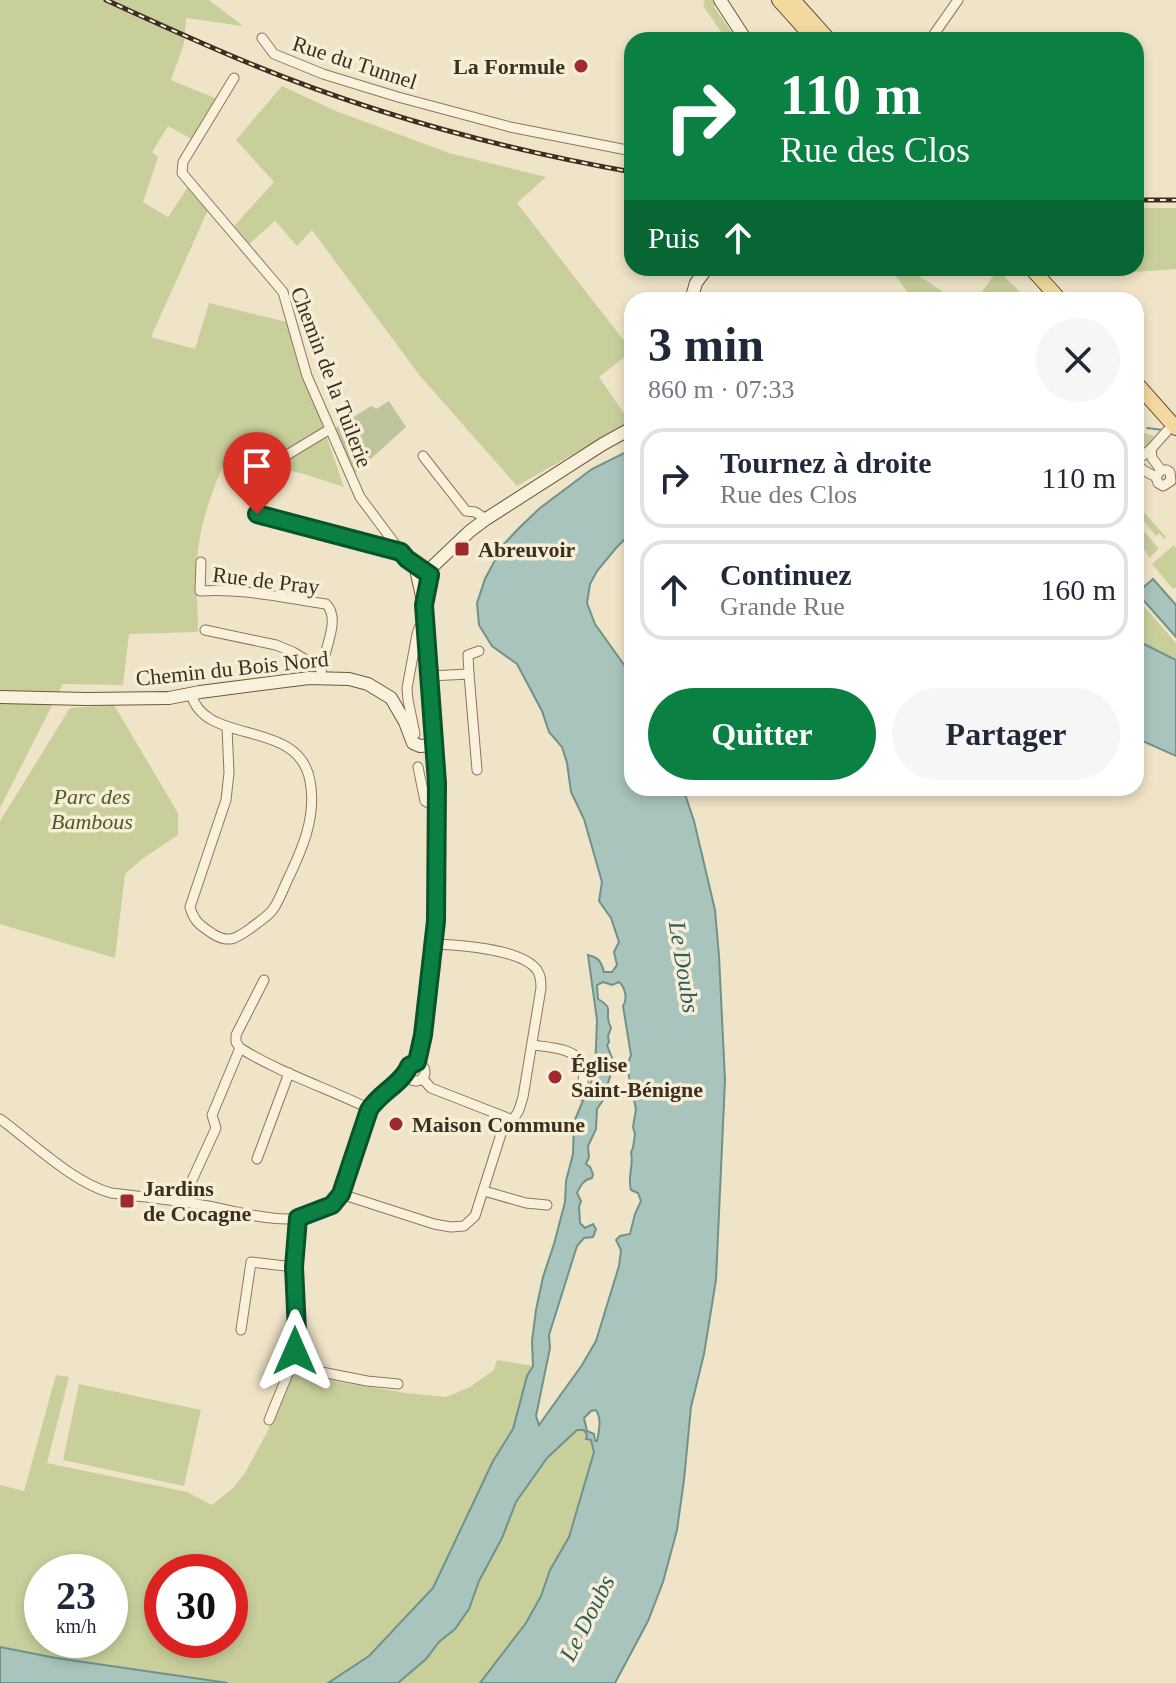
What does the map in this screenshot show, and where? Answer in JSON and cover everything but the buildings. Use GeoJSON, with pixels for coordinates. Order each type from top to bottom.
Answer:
{"type":"FeatureCollection","features":[{"type":"Feature","properties":{"kind":"main road"},"geometry":{"type":"LineString","coordinates":[[779,0],[808,32]]}},
{"type":"Feature","properties":{"kind":"main road"},"geometry":{"type":"LineString","coordinates":[[793,0],[822,32]]}},
{"type":"Feature","properties":{"kind":"main road"},"geometry":{"type":"LineString","coordinates":[[1038,276],[1053,292]]}},
{"type":"Feature","properties":{"kind":"main road"},"geometry":{"type":"LineString","coordinates":[[1048,276],[1063,292]]}},
{"type":"Feature","properties":{"kind":"main road"},"geometry":{"type":"LineString","coordinates":[[1144,382],[1176,418]]}},
{"type":"Feature","properties":{"kind":"main road"},"geometry":{"type":"LineString","coordinates":[[1144,394],[1171,430]]}},
{"type":"Feature","properties":{"kind":"street"},"geometry":{"type":"LineString","coordinates":[[720,0],[741,32]]}},
{"type":"Feature","properties":{"kind":"street"},"geometry":{"type":"LineString","coordinates":[[936,32],[958,0]]}},
{"type":"Feature","properties":{"kind":"street","name":"Rue du Tunnel"},"geometry":{"type":"LineString","coordinates":[[262,38],[274,54],[323,74],[510,127],[624,149]]}},
{"type":"Feature","properties":{"kind":"street","name":"Chemin de la Tuilerie"},"geometry":{"type":"LineString","coordinates":[[234,78],[183,162],[182,173],[283,292],[307,376],[360,497],[423,577]]}},
{"type":"Feature","properties":{"kind":"street"},"geometry":{"type":"LineString","coordinates":[[232,453],[267,467],[330,429]]}},
{"type":"Feature","properties":{"kind":"street"},"geometry":{"type":"LineString","coordinates":[[1144,455],[1171,430]]}},
{"type":"Feature","properties":{"kind":"street"},"geometry":{"type":"LineString","coordinates":[[417,1062],[434,944],[438,804],[423,577],[486,519],[624,432]]}},
{"type":"Feature","properties":{"kind":"street"},"geometry":{"type":"LineString","coordinates":[[1151,449],[1152,458],[1166,471]]}},
{"type":"Feature","properties":{"kind":"street"},"geometry":{"type":"LineString","coordinates":[[423,456],[466,511],[475,512],[486,519]]}},
{"type":"Feature","properties":{"kind":"street"},"geometry":{"type":"LineString","coordinates":[[1144,470],[1166,471]]}},
{"type":"Feature","properties":{"kind":"street"},"geometry":{"type":"LineString","coordinates":[[257,514],[404,555]]}},
{"type":"Feature","properties":{"kind":"street","name":"Rue de Pray"},"geometry":{"type":"LineString","coordinates":[[201,562],[200,591],[256,594],[326,604],[331,608],[332,629],[321,673]]}},
{"type":"Feature","properties":{"kind":"street"},"geometry":{"type":"LineString","coordinates":[[415,734],[408,700],[408,677],[417,634],[421,625],[425,625]]}},
{"type":"Feature","properties":{"kind":"street"},"geometry":{"type":"LineString","coordinates":[[205,630],[276,645],[293,652],[321,673]]}},
{"type":"Feature","properties":{"kind":"street"},"geometry":{"type":"LineString","coordinates":[[477,770],[468,655],[479,651]]}},
{"type":"Feature","properties":{"kind":"street","name":"Chemin du Bois Nord"},"geometry":{"type":"LineString","coordinates":[[0,697],[169,698],[321,673],[356,680],[383,693],[394,703],[413,743],[434,745]]}},
{"type":"Feature","properties":{"kind":"street"},"geometry":{"type":"LineString","coordinates":[[430,676],[469,674]]}},
{"type":"Feature","properties":{"kind":"street"},"geometry":{"type":"LineString","coordinates":[[191,693],[200,712],[227,727],[271,738],[290,749],[304,762],[310,777],[312,797],[306,836],[273,911],[238,937],[225,940],[198,924],[190,907],[226,800],[229,773],[227,727]]}},
{"type":"Feature","properties":{"kind":"street"},"geometry":{"type":"LineString","coordinates":[[418,767],[425,801],[438,804]]}},
{"type":"Feature","properties":{"kind":"street"},"geometry":{"type":"LineString","coordinates":[[341,1194],[434,1224],[464,1226],[475,1216],[502,1131],[519,1110],[541,988],[537,970],[529,962],[482,947],[434,944]]}},
{"type":"Feature","properties":{"kind":"street"},"geometry":{"type":"LineString","coordinates":[[264,980],[236,1035],[240,1048],[269,1066],[370,1109]]}},
{"type":"Feature","properties":{"kind":"street"},"geometry":{"type":"LineString","coordinates":[[532,1045],[555,1048],[579,1058],[584,1071],[581,1095]]}},
{"type":"Feature","properties":{"kind":"street"},"geometry":{"type":"LineString","coordinates":[[182,1202],[216,1128],[212,1115],[240,1048]]}},
{"type":"Feature","properties":{"kind":"street"},"geometry":{"type":"LineString","coordinates":[[0,1119],[72,1174],[99,1190],[276,1218],[298,1218],[332,1205],[341,1194],[370,1109],[376,1100],[407,1074],[409,1066],[417,1062]]}},
{"type":"Feature","properties":{"kind":"street"},"geometry":{"type":"LineString","coordinates":[[407,1074],[413,1080],[422,1078],[424,1068],[417,1062]]}},
{"type":"Feature","properties":{"kind":"street"},"geometry":{"type":"LineString","coordinates":[[257,1159],[289,1073]]}},
{"type":"Feature","properties":{"kind":"street"},"geometry":{"type":"LineString","coordinates":[[422,1078],[431,1088],[513,1120]]}},
{"type":"Feature","properties":{"kind":"street"},"geometry":{"type":"LineString","coordinates":[[484,1191],[526,1203],[547,1205]]}},
{"type":"Feature","properties":{"kind":"street"},"geometry":{"type":"LineString","coordinates":[[269,1420],[291,1366],[297,1333],[294,1267],[298,1218]]}},
{"type":"Feature","properties":{"kind":"street"},"geometry":{"type":"LineString","coordinates":[[241,1330],[251,1262],[294,1267]]}},
{"type":"Feature","properties":{"kind":"street"},"geometry":{"type":"LineString","coordinates":[[291,1366],[398,1384]]}},
{"type":"Feature","properties":{"kind":"green space"},"geometry":{"type":"Polygon","coordinates":[[[0,0],[209,0],[243,26],[186,18],[184,44],[171,80],[217,99],[193,140],[168,126],[152,152],[158,157],[143,202],[168,217],[188,187],[208,210],[151,337],[195,349],[209,303],[287,322],[344,487],[228,455],[202,525],[197,571],[198,632],[129,634],[123,685],[63,684],[0,808],[0,0]]]}},
{"type":"Feature","properties":{"kind":"green space"},"geometry":{"type":"Polygon","coordinates":[[[705,0],[712,0],[731,32],[721,32],[703,6],[705,0]]]}},
{"type":"Feature","properties":{"kind":"green space"},"geometry":{"type":"Polygon","coordinates":[[[282,86],[336,111],[449,153],[546,177],[517,203],[624,341],[624,357],[599,377],[624,413],[624,425],[517,486],[420,376],[312,230],[297,246],[275,221],[249,244],[234,226],[274,182],[236,140],[282,86]]]}},
{"type":"Feature","properties":{"kind":"green space"},"geometry":{"type":"Polygon","coordinates":[[[1144,208],[1176,208],[1176,269],[1144,271],[1144,208]]]}},
{"type":"Feature","properties":{"kind":"green space"},"geometry":{"type":"Polygon","coordinates":[[[896,276],[919,276],[943,292],[907,292],[896,276]]]}},
{"type":"Feature","properties":{"kind":"green space"},"geometry":{"type":"Polygon","coordinates":[[[993,276],[1004,276],[1020,292],[982,292],[993,276]]]}},
{"type":"Feature","properties":{"kind":"green space"},"geometry":{"type":"Polygon","coordinates":[[[389,401],[406,427],[354,474],[336,428],[371,406],[376,409],[389,401]]]}},
{"type":"Feature","properties":{"kind":"green space"},"geometry":{"type":"Polygon","coordinates":[[[1144,433],[1155,436],[1144,449],[1144,433]]]}},
{"type":"Feature","properties":{"kind":"green space"},"geometry":{"type":"Polygon","coordinates":[[[1144,512],[1166,537],[1164,539],[1159,533],[1156,536],[1144,521],[1144,512]]]}},
{"type":"Feature","properties":{"kind":"green space"},"geometry":{"type":"Polygon","coordinates":[[[1144,531],[1159,549],[1149,558],[1145,550],[1144,531]]]}},
{"type":"Feature","properties":{"kind":"green space"},"geometry":{"type":"Polygon","coordinates":[[[1174,545],[1176,587],[1173,589],[1152,564],[1174,545]]]}},
{"type":"Feature","properties":{"kind":"green space"},"geometry":{"type":"Polygon","coordinates":[[[1144,606],[1176,643],[1176,660],[1144,644],[1144,606]]]}},
{"type":"Feature","properties":{"kind":"green space","name":"Parc des Bambous"},"geometry":{"type":"Polygon","coordinates":[[[114,705],[178,813],[178,835],[125,874],[115,958],[0,924],[0,821],[70,708],[114,705]]]}},
{"type":"Feature","properties":{"kind":"green space"},"geometry":{"type":"Polygon","coordinates":[[[497,1360],[533,1366],[527,1376],[513,1429],[493,1461],[433,1588],[369,1656],[328,1683],[228,1683],[56,1658],[128,1658],[128,1554],[24,1554],[24,1652],[0,1647],[0,1485],[24,1491],[56,1375],[69,1377],[47,1463],[187,1492],[212,1505],[233,1488],[245,1473],[293,1374],[446,1397],[470,1387],[494,1370],[497,1360]]]}},
{"type":"Feature","properties":{"kind":"green space"},"geometry":{"type":"Polygon","coordinates":[[[79,1384],[201,1410],[184,1486],[63,1460],[79,1384]]]}},
{"type":"Feature","properties":{"kind":"green space"},"geometry":{"type":"Polygon","coordinates":[[[584,1429],[591,1439],[594,1452],[568,1537],[526,1623],[480,1683],[398,1683],[455,1629],[469,1609],[516,1502],[547,1458],[577,1430],[584,1429]]]}},
{"type":"Feature","properties":{"kind":"water","name":"Le Doubs"},"geometry":{"type":"Polygon","coordinates":[[[624,453],[624,540],[597,571],[590,584],[587,603],[595,624],[624,665],[624,796],[686,796],[715,910],[725,1080],[716,1280],[704,1354],[691,1407],[677,1530],[663,1582],[648,1621],[615,1683],[480,1683],[526,1623],[569,1537],[594,1452],[584,1430],[577,1430],[547,1458],[516,1502],[469,1609],[455,1629],[439,1642],[426,1659],[398,1683],[328,1683],[369,1656],[433,1588],[493,1461],[513,1429],[527,1376],[533,1366],[536,1310],[565,1202],[566,1181],[573,1154],[574,1122],[595,1072],[597,1020],[588,955],[599,960],[604,972],[612,972],[617,965],[614,952],[619,942],[611,918],[599,901],[602,882],[584,819],[571,792],[562,747],[549,732],[542,711],[517,664],[492,646],[479,625],[477,603],[485,579],[503,545],[540,508],[592,469],[624,453]],[[603,982],[597,985],[598,999],[608,1009],[611,1028],[607,1045],[614,1063],[603,1100],[597,1109],[596,1129],[588,1146],[586,1164],[593,1174],[592,1178],[581,1185],[577,1193],[581,1201],[580,1223],[585,1228],[593,1224],[596,1229],[593,1237],[584,1238],[577,1246],[549,1335],[550,1348],[536,1416],[539,1425],[596,1341],[619,1266],[621,1250],[616,1240],[630,1234],[641,1201],[630,1185],[636,1109],[628,1072],[631,1055],[623,1006],[625,993],[619,982],[612,985],[603,982]],[[596,1410],[591,1411],[584,1418],[587,1431],[594,1434],[595,1441],[599,1429],[596,1410]]]}},
{"type":"Feature","properties":{"kind":"water"},"geometry":{"type":"Polygon","coordinates":[[[1153,579],[1176,605],[1176,637],[1144,601],[1144,587],[1153,579]]]}},
{"type":"Feature","properties":{"kind":"water"},"geometry":{"type":"Polygon","coordinates":[[[1144,644],[1176,660],[1176,756],[1144,742],[1144,644]]]}},
{"type":"Feature","properties":{"kind":"water"},"geometry":{"type":"Polygon","coordinates":[[[0,1647],[24,1652],[24,1658],[56,1658],[228,1683],[0,1683],[0,1647]]]}},
{"type":"Feature","properties":{"kind":"waterway"},"geometry":{"type":"LineString","coordinates":[[1147,428],[1163,430]]}},
{"type":"Feature","properties":{"kind":"railway"},"geometry":{"type":"LineString","coordinates":[[106,0],[233,56],[344,99],[486,141],[624,170]]}},
{"type":"Feature","properties":{"kind":"railway"},"geometry":{"type":"LineString","coordinates":[[1144,200],[1176,200]]}},
{"type":"Feature","properties":{"kind":"place","name":"La Formule"},"geometry":{"type":"Point","coordinates":[581,66]}},
{"type":"Feature","properties":{"kind":"place","name":"Abreuvoir"},"geometry":{"type":"Point","coordinates":[462,549]}},
{"type":"Feature","properties":{"kind":"place","name":"Église Saint-Bénigne"},"geometry":{"type":"Point","coordinates":[555,1077]}},
{"type":"Feature","properties":{"kind":"place","name":"Maison Commune"},"geometry":{"type":"Point","coordinates":[396,1124]}},
{"type":"Feature","properties":{"kind":"place","name":"Jardins de Cocagne"},"geometry":{"type":"Point","coordinates":[127,1201]}},
{"type":"Feature","properties":{"kind":"route"},"geometry":{"type":"LineString","coordinates":[[257,514],[401,552],[430,575],[424,605],[437,783],[436,921],[423,1035],[417,1062],[407,1068],[407,1074],[376,1100],[369,1110],[337,1200],[332,1205],[298,1218],[294,1267],[295,1351]]}}]}
